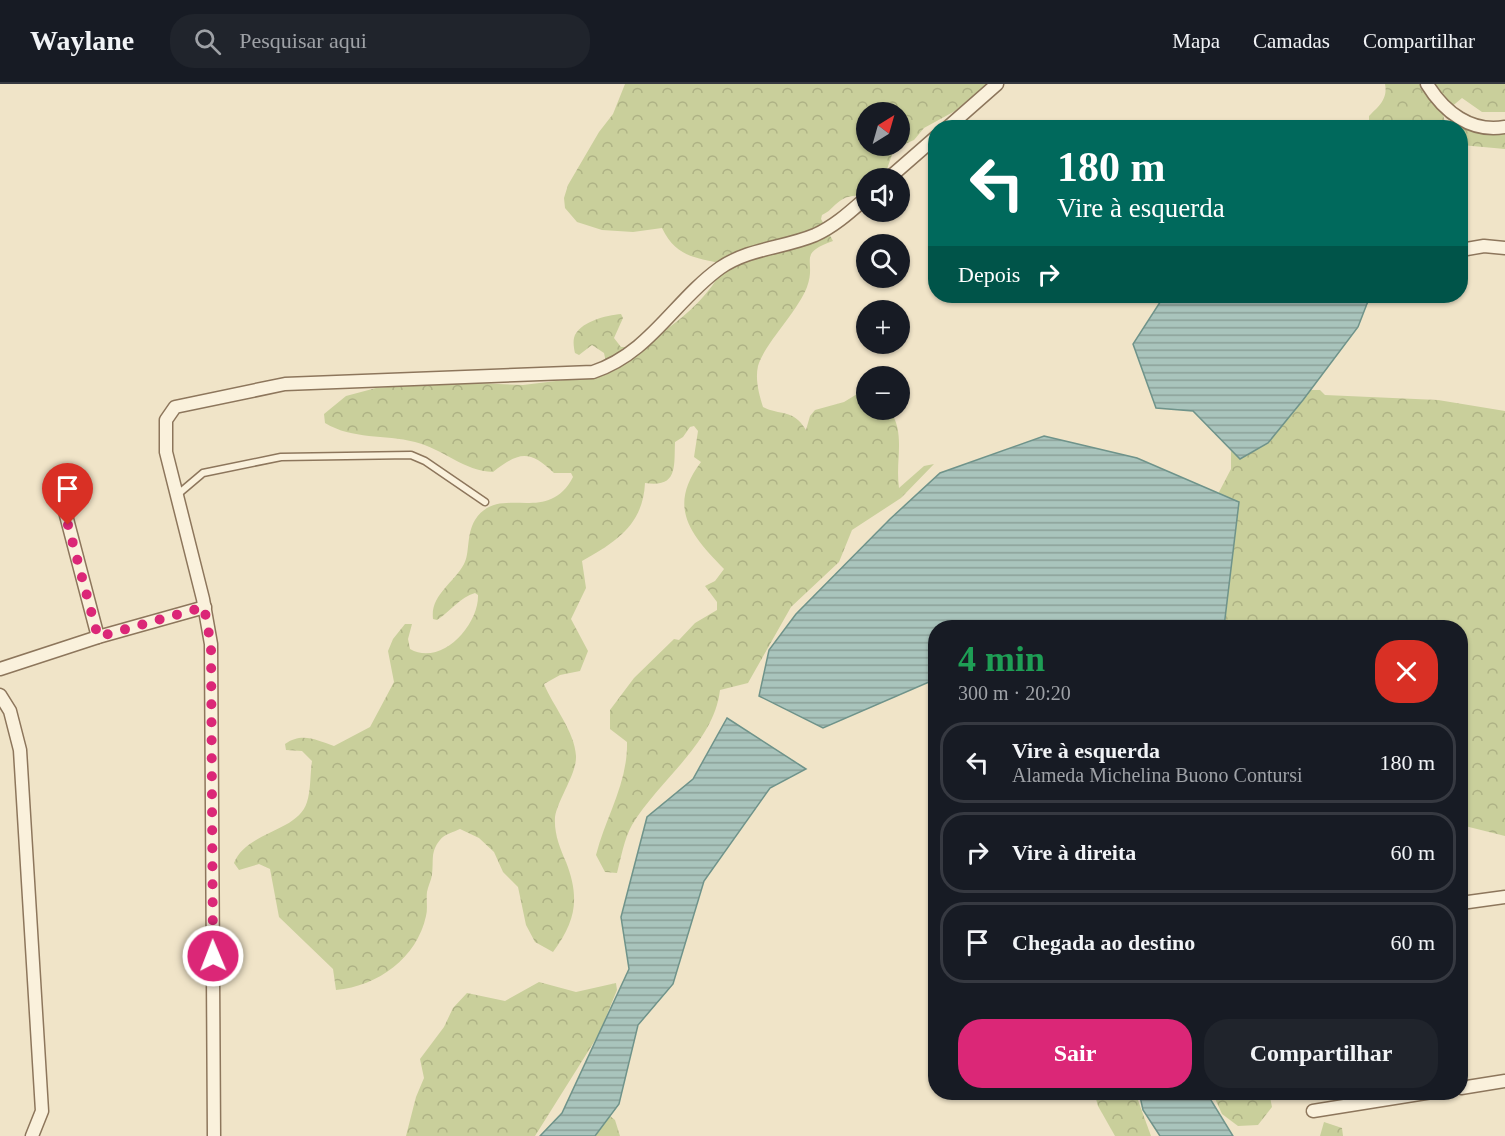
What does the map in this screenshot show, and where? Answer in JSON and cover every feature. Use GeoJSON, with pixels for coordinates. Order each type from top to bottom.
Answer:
{"type":"FeatureCollection","features":[{"type":"Feature","properties":{"kind":"street"},"geometry":{"type":"LineString","coordinates":[[956,120],[997,84]]}},
{"type":"Feature","properties":{"kind":"street"},"geometry":{"type":"LineString","coordinates":[[1427,84],[1437,102],[1463,120]]}},
{"type":"Feature","properties":{"kind":"street"},"geometry":{"type":"LineString","coordinates":[[1468,123],[1492,130],[1505,127]]}},
{"type":"Feature","properties":{"kind":"street"},"geometry":{"type":"LineString","coordinates":[[900,168],[928,144]]}},
{"type":"Feature","properties":{"kind":"street"},"geometry":{"type":"LineString","coordinates":[[213,1136],[211,645],[204,607],[166,452],[166,420],[175,407],[184,403],[285,384],[593,372],[615,365],[654,333],[700,285],[730,262],[757,251],[813,236],[834,225],[856,206]]}},
{"type":"Feature","properties":{"kind":"street"},"geometry":{"type":"LineString","coordinates":[[1468,249],[1484,246],[1505,248]]}},
{"type":"Feature","properties":{"kind":"street"},"geometry":{"type":"LineString","coordinates":[[57,481],[98,637]]}},
{"type":"Feature","properties":{"kind":"street"},"geometry":{"type":"LineString","coordinates":[[0,669],[98,637],[204,607]]}},
{"type":"Feature","properties":{"kind":"street"},"geometry":{"type":"LineString","coordinates":[[0,695],[10,711],[20,750],[42,1111],[32,1136]]}},
{"type":"Feature","properties":{"kind":"street"},"geometry":{"type":"LineString","coordinates":[[1468,902],[1505,897]]}},
{"type":"Feature","properties":{"kind":"street"},"geometry":{"type":"LineString","coordinates":[[1468,1087],[1505,1081]]}},
{"type":"Feature","properties":{"kind":"street"},"geometry":{"type":"LineString","coordinates":[[1313,1111],[1382,1100]]}},
{"type":"Feature","properties":{"kind":"lane"},"geometry":{"type":"LineString","coordinates":[[177,496],[203,473],[281,457],[411,455],[425,460],[485,502]]}},
{"type":"Feature","properties":{"kind":"green space"},"geometry":{"type":"Polygon","coordinates":[[[625,84],[988,84],[955,111],[939,120],[928,120],[928,126],[910,142],[910,102],[856,102],[856,156],[892,156],[887,168],[856,168],[856,195],[843,199],[822,215],[821,219],[833,241],[811,254],[809,278],[803,296],[767,347],[757,371],[763,407],[791,415],[806,430],[810,416],[815,410],[844,402],[856,395],[856,420],[895,420],[899,438],[899,488],[924,466],[934,464],[901,498],[852,530],[839,562],[791,607],[748,683],[720,690],[716,709],[697,744],[643,808],[629,830],[617,873],[605,872],[596,855],[624,771],[627,742],[610,729],[610,710],[634,678],[674,639],[679,640],[695,623],[717,610],[717,602],[705,586],[715,581],[724,569],[693,532],[684,506],[685,493],[701,462],[694,457],[698,431],[694,426],[690,427],[683,437],[675,442],[674,467],[669,479],[656,484],[645,483],[639,510],[626,531],[606,547],[582,561],[586,588],[571,619],[588,651],[580,671],[560,675],[544,684],[568,728],[576,756],[574,770],[555,817],[556,835],[570,875],[574,898],[571,919],[561,941],[553,952],[535,942],[526,925],[518,887],[503,872],[494,852],[479,838],[460,829],[444,836],[435,848],[432,875],[427,892],[426,916],[414,945],[405,957],[381,976],[367,983],[336,990],[333,969],[279,917],[270,869],[259,864],[239,870],[234,863],[240,852],[250,844],[294,820],[302,812],[307,802],[312,761],[302,751],[286,750],[285,744],[297,738],[303,738],[334,746],[370,727],[394,682],[388,651],[393,639],[405,624],[412,624],[408,639],[410,649],[422,653],[445,648],[456,640],[472,619],[477,607],[478,595],[475,593],[460,601],[437,620],[433,619],[433,611],[439,596],[464,564],[470,532],[475,520],[485,509],[497,504],[537,503],[550,499],[562,492],[573,477],[571,473],[554,473],[538,460],[524,456],[510,460],[493,472],[482,471],[415,442],[347,432],[325,423],[324,414],[346,396],[376,388],[451,382],[523,385],[597,376],[607,367],[604,353],[592,345],[579,355],[575,353],[574,338],[581,328],[601,318],[621,314],[623,318],[614,338],[621,347],[634,346],[665,330],[681,318],[709,290],[723,264],[695,257],[680,250],[667,238],[662,228],[633,232],[602,230],[577,222],[565,208],[564,198],[568,185],[599,132],[613,114],[625,84]]]}},
{"type":"Feature","properties":{"kind":"green space"},"geometry":{"type":"Polygon","coordinates":[[[1385,84],[1505,84],[1505,112],[1482,112],[1462,98],[1443,114],[1444,120],[1369,120],[1369,116],[1384,98],[1385,84]]]}},
{"type":"Feature","properties":{"kind":"green space"},"geometry":{"type":"Polygon","coordinates":[[[1468,128],[1505,129],[1505,149],[1468,146],[1468,128]]]}},
{"type":"Feature","properties":{"kind":"green space"},"geometry":{"type":"Polygon","coordinates":[[[1302,390],[1320,390],[1325,395],[1438,400],[1505,411],[1505,836],[1468,827],[1468,620],[1208,620],[1218,494],[1231,469],[1231,448],[1302,390]]]}},
{"type":"Feature","properties":{"kind":"green space"},"geometry":{"type":"Polygon","coordinates":[[[539,982],[576,992],[616,983],[617,990],[599,1034],[535,1136],[406,1136],[416,1097],[424,1078],[420,1059],[444,1027],[453,1008],[467,993],[505,1001],[539,982]]]}},
{"type":"Feature","properties":{"kind":"green space"},"geometry":{"type":"Polygon","coordinates":[[[1096,1100],[1138,1100],[1151,1136],[1115,1136],[1096,1100]]]}},
{"type":"Feature","properties":{"kind":"green space"},"geometry":{"type":"Polygon","coordinates":[[[1216,1100],[1271,1100],[1272,1107],[1258,1125],[1238,1126],[1222,1114],[1216,1100]]]}},
{"type":"Feature","properties":{"kind":"green space"},"geometry":{"type":"Polygon","coordinates":[[[610,1116],[615,1120],[620,1136],[577,1136],[610,1116]]]}},
{"type":"Feature","properties":{"kind":"green space"},"geometry":{"type":"Polygon","coordinates":[[[1324,1122],[1342,1128],[1343,1136],[1320,1136],[1324,1122]]]}},
{"type":"Feature","properties":{"kind":"water"},"geometry":{"type":"Polygon","coordinates":[[[1159,303],[1367,303],[1358,327],[1268,443],[1240,459],[1193,411],[1156,408],[1133,344],[1159,303]]]}},
{"type":"Feature","properties":{"kind":"water"},"geometry":{"type":"Polygon","coordinates":[[[1044,436],[1137,458],[1239,502],[1225,620],[928,620],[928,682],[823,728],[759,696],[769,650],[796,614],[890,519],[940,473],[1044,436]]]}},
{"type":"Feature","properties":{"kind":"water"},"geometry":{"type":"Polygon","coordinates":[[[727,718],[806,769],[770,788],[704,881],[673,984],[638,1025],[619,1104],[595,1136],[540,1136],[562,1113],[629,969],[621,917],[647,817],[693,779],[727,718]]]}},
{"type":"Feature","properties":{"kind":"water"},"geometry":{"type":"Polygon","coordinates":[[[1141,1100],[1211,1100],[1233,1136],[1160,1136],[1143,1110],[1141,1100]]]}},
{"type":"Feature","properties":{"kind":"route"},"geometry":{"type":"LineString","coordinates":[[68,525],[98,637],[204,607],[211,645],[213,956]]}}]}
